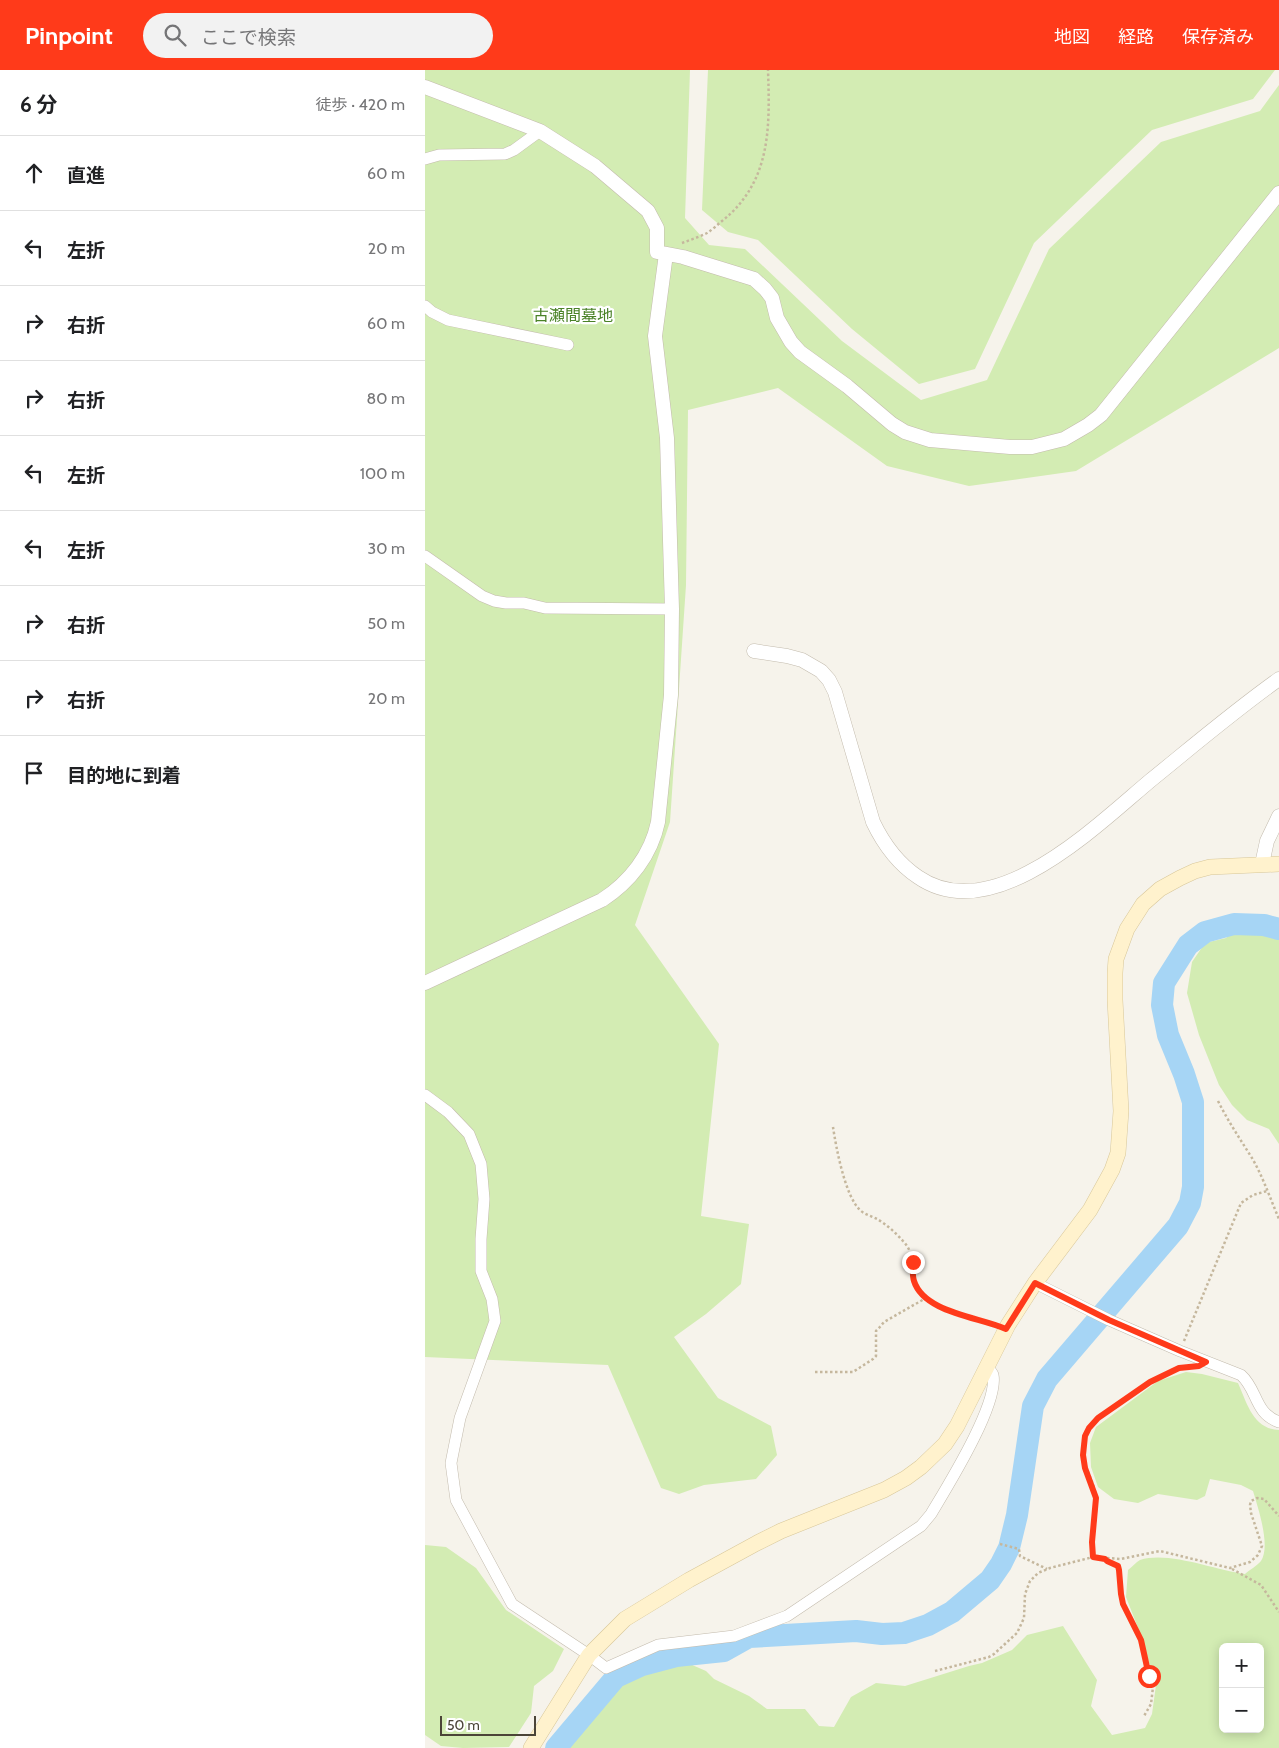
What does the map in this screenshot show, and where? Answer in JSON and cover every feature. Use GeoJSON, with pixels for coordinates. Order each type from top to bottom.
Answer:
{"type":"FeatureCollection","features":[{"type":"Feature","properties":{"kind":"main road"},"geometry":{"type":"LineString","coordinates":[[531,1748],[589,1654],[625,1618],[689,1580],[781,1531],[884,1490],[921,1467],[945,1444],[957,1426],[1006,1329],[1035,1283],[1089,1210],[1105,1184],[1118,1153],[1121,1111],[1115,973],[1116,959],[1127,929],[1143,904],[1160,889],[1195,871],[1210,868],[1279,864]]}},
{"type":"Feature","properties":{"kind":"street"},"geometry":{"type":"LineString","coordinates":[[425,87],[540,131],[595,166],[648,211],[657,228],[661,253],[655,336],[667,438],[672,609],[671,694],[658,822],[655,838],[648,852],[630,878],[618,890],[603,900],[425,983]]}},
{"type":"Feature","properties":{"kind":"street"},"geometry":{"type":"LineString","coordinates":[[425,159],[439,155],[505,154],[514,150],[540,131]]}},
{"type":"Feature","properties":{"kind":"street"},"geometry":{"type":"LineString","coordinates":[[661,253],[683,257],[754,280],[772,298],[777,318],[791,342],[801,352],[905,432],[939,442],[1031,447],[1064,439],[1101,415],[1279,193]]}},
{"type":"Feature","properties":{"kind":"street"},"geometry":{"type":"LineString","coordinates":[[425,306],[431,312],[448,320],[568,346]]}},
{"type":"Feature","properties":{"kind":"street"},"geometry":{"type":"LineString","coordinates":[[425,556],[482,596],[494,601],[524,603],[545,608],[672,609]]}},
{"type":"Feature","properties":{"kind":"street"},"geometry":{"type":"LineString","coordinates":[[754,651],[802,660],[821,671],[835,692],[873,822],[881,840],[906,869],[924,882],[937,888],[971,891],[1004,884],[1041,866],[1078,841],[1236,710],[1279,680]]}},
{"type":"Feature","properties":{"kind":"street"},"geometry":{"type":"LineString","coordinates":[[1262,864],[1267,841],[1279,816]]}},
{"type":"Feature","properties":{"kind":"street"},"geometry":{"type":"LineString","coordinates":[[425,1095],[448,1112],[469,1134],[481,1164],[484,1199],[481,1271],[493,1299],[495,1321],[460,1418],[451,1463],[456,1500],[512,1604],[589,1654],[606,1668],[658,1645],[734,1636],[787,1616],[921,1526],[941,1498],[981,1426],[991,1394],[993,1375],[986,1366]]}},
{"type":"Feature","properties":{"kind":"street"},"geometry":{"type":"LineString","coordinates":[[1035,1283],[1109,1320],[1180,1352],[1241,1375],[1247,1381],[1260,1409],[1267,1416],[1279,1422]]}},
{"type":"Feature","properties":{"kind":"path"},"geometry":{"type":"LineString","coordinates":[[661,253],[707,233],[736,210],[748,193],[761,169],[767,145],[769,70]]}},
{"type":"Feature","properties":{"kind":"path"},"geometry":{"type":"LineString","coordinates":[[1218,1101],[1252,1159],[1279,1219]]}},
{"type":"Feature","properties":{"kind":"path"},"geometry":{"type":"LineString","coordinates":[[833,1127],[835,1144],[851,1198],[861,1211],[879,1220],[904,1241],[911,1251],[914,1282],[917,1288],[926,1298],[943,1308],[994,1323],[1006,1329]]}},
{"type":"Feature","properties":{"kind":"path"},"geometry":{"type":"LineString","coordinates":[[1180,1352],[1241,1203],[1253,1195],[1267,1191]]}},
{"type":"Feature","properties":{"kind":"path"},"geometry":{"type":"LineString","coordinates":[[815,1372],[853,1372],[873,1359],[876,1356],[876,1332],[879,1328],[885,1322],[926,1298]]}},
{"type":"Feature","properties":{"kind":"path"},"geometry":{"type":"LineString","coordinates":[[1093,1557],[1092,1542],[1096,1498],[1085,1468],[1083,1455],[1085,1436],[1089,1428],[1098,1418],[1150,1382],[1179,1368],[1199,1366],[1206,1362]]}},
{"type":"Feature","properties":{"kind":"path"},"geometry":{"type":"LineString","coordinates":[[1231,1568],[1250,1562],[1261,1551],[1261,1542],[1251,1513],[1251,1501],[1257,1498],[1264,1499],[1279,1516]]}},
{"type":"Feature","properties":{"kind":"path"},"geometry":{"type":"LineString","coordinates":[[1000,1544],[1019,1550],[1020,1556],[1047,1569]]}},
{"type":"Feature","properties":{"kind":"path"},"geometry":{"type":"LineString","coordinates":[[935,1671],[994,1654],[1017,1633],[1021,1626],[1024,1618],[1025,1594],[1030,1581],[1038,1573],[1093,1557],[1121,1559],[1160,1551],[1231,1568],[1261,1585],[1279,1612]]}},
{"type":"Feature","properties":{"kind":"path"},"geometry":{"type":"LineString","coordinates":[[1105,1559],[1118,1566],[1123,1604],[1141,1640],[1153,1687],[1151,1704],[1144,1716]]}},
{"type":"Feature","properties":{"kind":"green space","name":"古瀬間墓地"},"geometry":{"type":"Polygon","coordinates":[[[425,70],[690,70],[685,218],[709,245],[745,249],[842,341],[921,400],[987,380],[1049,249],[1161,142],[1260,111],[1279,85],[1279,348],[1076,471],[969,486],[887,466],[778,388],[688,410],[686,585],[670,822],[635,925],[719,1044],[701,1216],[749,1224],[741,1284],[706,1314],[674,1337],[718,1398],[771,1426],[777,1455],[756,1479],[704,1485],[679,1494],[661,1488],[608,1365],[425,1357],[425,70]]]}},
{"type":"Feature","properties":{"kind":"green space"},"geometry":{"type":"Polygon","coordinates":[[[708,70],[1275,70],[1253,99],[1152,130],[1034,243],[975,369],[919,384],[852,329],[758,240],[728,232],[702,210],[708,70]]]}},
{"type":"Feature","properties":{"kind":"green space"},"geometry":{"type":"Polygon","coordinates":[[[1232,932],[1270,932],[1279,935],[1279,1144],[1269,1129],[1247,1120],[1232,1105],[1219,1085],[1199,1035],[1187,993],[1192,962],[1205,943],[1226,938],[1232,932]]]}},
{"type":"Feature","properties":{"kind":"green space"},"geometry":{"type":"Polygon","coordinates":[[[1186,1372],[1238,1383],[1252,1414],[1257,1420],[1270,1429],[1279,1430],[1279,1748],[562,1748],[603,1696],[618,1688],[621,1680],[649,1667],[683,1661],[706,1671],[714,1679],[749,1696],[767,1709],[805,1709],[819,1726],[834,1727],[851,1697],[876,1683],[905,1686],[982,1663],[1012,1650],[1027,1635],[1063,1626],[1097,1680],[1091,1706],[1112,1735],[1145,1728],[1152,1714],[1156,1685],[1140,1633],[1126,1597],[1128,1570],[1140,1560],[1164,1558],[1178,1559],[1245,1574],[1261,1561],[1264,1554],[1263,1527],[1253,1491],[1241,1485],[1210,1479],[1205,1496],[1197,1500],[1158,1494],[1138,1503],[1114,1499],[1098,1487],[1091,1467],[1090,1443],[1096,1427],[1158,1381],[1186,1372]]]}},
{"type":"Feature","properties":{"kind":"green space"},"geometry":{"type":"Polygon","coordinates":[[[425,1545],[446,1547],[476,1568],[506,1610],[564,1649],[553,1671],[534,1686],[531,1713],[509,1747],[463,1748],[441,1746],[425,1735],[425,1545]]]}},
{"type":"Feature","properties":{"kind":"waterway"},"geometry":{"type":"LineString","coordinates":[[556,1748],[616,1677],[642,1665],[676,1656],[724,1651],[749,1637],[856,1631],[882,1634],[904,1633],[928,1625],[952,1612],[990,1580],[1009,1548],[1017,1515],[1033,1406],[1047,1379],[1178,1226],[1190,1203],[1193,1187],[1193,1102],[1168,1035],[1162,1005],[1164,983],[1188,945],[1205,932],[1234,924],[1264,925],[1279,929]]}},
{"type":"Feature","properties":{"kind":"route"},"geometry":{"type":"LineString","coordinates":[[913,1262],[914,1282],[922,1295],[943,1308],[957,1313],[994,1323],[1006,1329],[1035,1283],[1109,1320],[1206,1362],[1199,1366],[1179,1368],[1150,1382],[1098,1418],[1089,1428],[1083,1445],[1085,1468],[1094,1488],[1096,1498],[1092,1542],[1093,1557],[1105,1559],[1118,1566],[1123,1604],[1141,1640],[1149,1676]]}}]}
